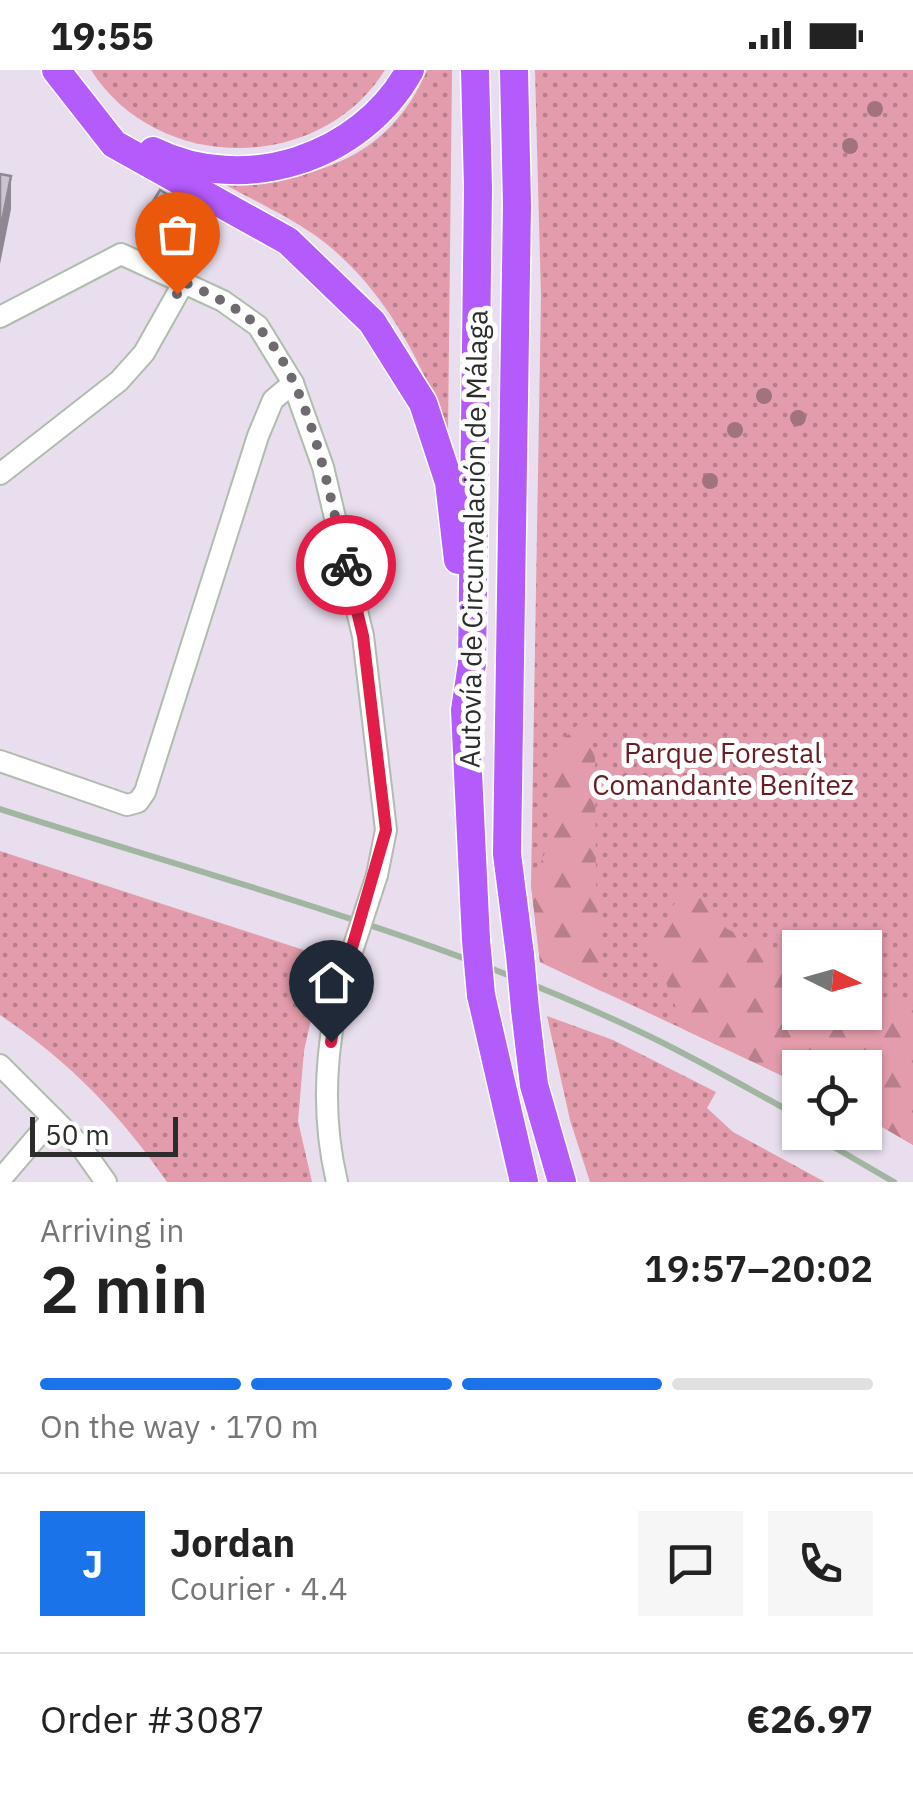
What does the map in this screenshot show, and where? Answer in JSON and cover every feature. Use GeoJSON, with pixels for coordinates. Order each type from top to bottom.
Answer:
{"type":"FeatureCollection","features":[{"type":"Feature","properties":{"kind":"highway"},"geometry":{"type":"LineString","coordinates":[[56,70],[114,144],[288,241],[372,322],[422,402],[449,482],[458,552],[456,656],[466,710]]}},
{"type":"Feature","properties":{"kind":"highway"},"geometry":{"type":"LineString","coordinates":[[98,123],[159,154],[197,166],[234,171],[271,168],[310,157],[347,138],[375,116],[410,70]]}},
{"type":"Feature","properties":{"kind":"highway","name":"Autovía de Circunvalación de Málaga"},"geometry":{"type":"LineString","coordinates":[[475,70],[478,188],[472,664],[466,710],[476,940],[481,995],[524,1182]]}},
{"type":"Feature","properties":{"kind":"highway","name":"Autovía de Circunvalación de Málaga"},"geometry":{"type":"LineString","coordinates":[[514,70],[517,205],[507,854],[534,1085],[562,1182]]}},
{"type":"Feature","properties":{"kind":"street"},"geometry":{"type":"LineString","coordinates":[[0,317],[121,254],[223,300],[258,326],[293,383],[323,467],[363,636],[386,830],[377,874],[342,982],[326,1074],[328,1144],[337,1182]]}},
{"type":"Feature","properties":{"kind":"street"},"geometry":{"type":"LineString","coordinates":[[0,474],[119,381],[144,353],[184,282]]}},
{"type":"Feature","properties":{"kind":"street"},"geometry":{"type":"LineString","coordinates":[[0,762],[128,805],[138,802],[145,792],[258,436],[273,400],[293,383]]}},
{"type":"Feature","properties":{"kind":"street"},"geometry":{"type":"LineString","coordinates":[[0,1065],[53,1118],[106,1182]]}},
{"type":"Feature","properties":{"kind":"street"},"geometry":{"type":"LineString","coordinates":[[0,1180],[53,1118]]}},
{"type":"Feature","properties":{"kind":"green space"},"geometry":{"type":"Polygon","coordinates":[[[91,70],[385,70],[356,104],[321,129],[281,143],[238,148],[196,143],[156,129],[120,104],[91,70]]]}},
{"type":"Feature","properties":{"kind":"green space"},"geometry":{"type":"Polygon","coordinates":[[[427,70],[452,70],[448,435],[414,355],[366,282],[313,234],[224,184],[318,170],[370,145],[411,101],[427,70]]]}},
{"type":"Feature","properties":{"kind":"green space","name":"Parque Forestal Comandante Benítez"},"geometry":{"type":"Polygon","coordinates":[[[535,70],[913,70],[913,1145],[882,1127],[882,1050],[782,1050],[782,1076],[540,962],[531,885],[541,297],[535,70]]]}},
{"type":"Feature","properties":{"kind":"green space"},"geometry":{"type":"Polygon","coordinates":[[[586,716],[595,758],[596,882],[603,992],[540,962],[531,885],[548,846],[552,752],[586,716]]]}},
{"type":"Feature","properties":{"kind":"green space"},"geometry":{"type":"Polygon","coordinates":[[[0,851],[325,957],[304,1051],[298,1121],[312,1182],[167,1182],[92,1090],[49,1051],[0,1015],[0,851]]]}},
{"type":"Feature","properties":{"kind":"green space"},"geometry":{"type":"Polygon","coordinates":[[[688,880],[727,929],[782,955],[782,1030],[882,1030],[882,997],[913,1010],[913,1145],[882,1127],[882,1050],[782,1050],[782,1076],[685,1030],[651,945],[688,880]]]}},
{"type":"Feature","properties":{"kind":"green space"},"geometry":{"type":"Polygon","coordinates":[[[547,1016],[613,1040],[716,1092],[707,1108],[733,1132],[825,1182],[590,1182],[570,1120],[547,1016]]]}},
{"type":"Feature","properties":{"kind":"building"},"geometry":{"type":"Polygon","coordinates":[[[0,174],[11,176],[0,231],[0,174]]]}},
{"type":"Feature","properties":{"kind":"building"},"geometry":{"type":"Polygon","coordinates":[[[160,190],[192,209],[176,235],[144,216],[160,190]]]}},
{"type":"Feature","properties":{"kind":"railway"},"geometry":{"type":"LineString","coordinates":[[0,809],[331,912],[496,970],[653,1038],[782,1107]]}},
{"type":"Feature","properties":{"kind":"railway"},"geometry":{"type":"LineString","coordinates":[[839,1150],[894,1182]]}},
{"type":"Feature","properties":{"kind":"way so far"},"geometry":{"type":"LineString","coordinates":[[177,294],[184,282],[223,300],[258,326],[293,383],[323,467],[346,565]]}},
{"type":"Feature","properties":{"kind":"route"},"geometry":{"type":"LineString","coordinates":[[331,1042],[335,1008],[377,874],[386,830],[384,786],[363,636],[346,565]]}}]}
